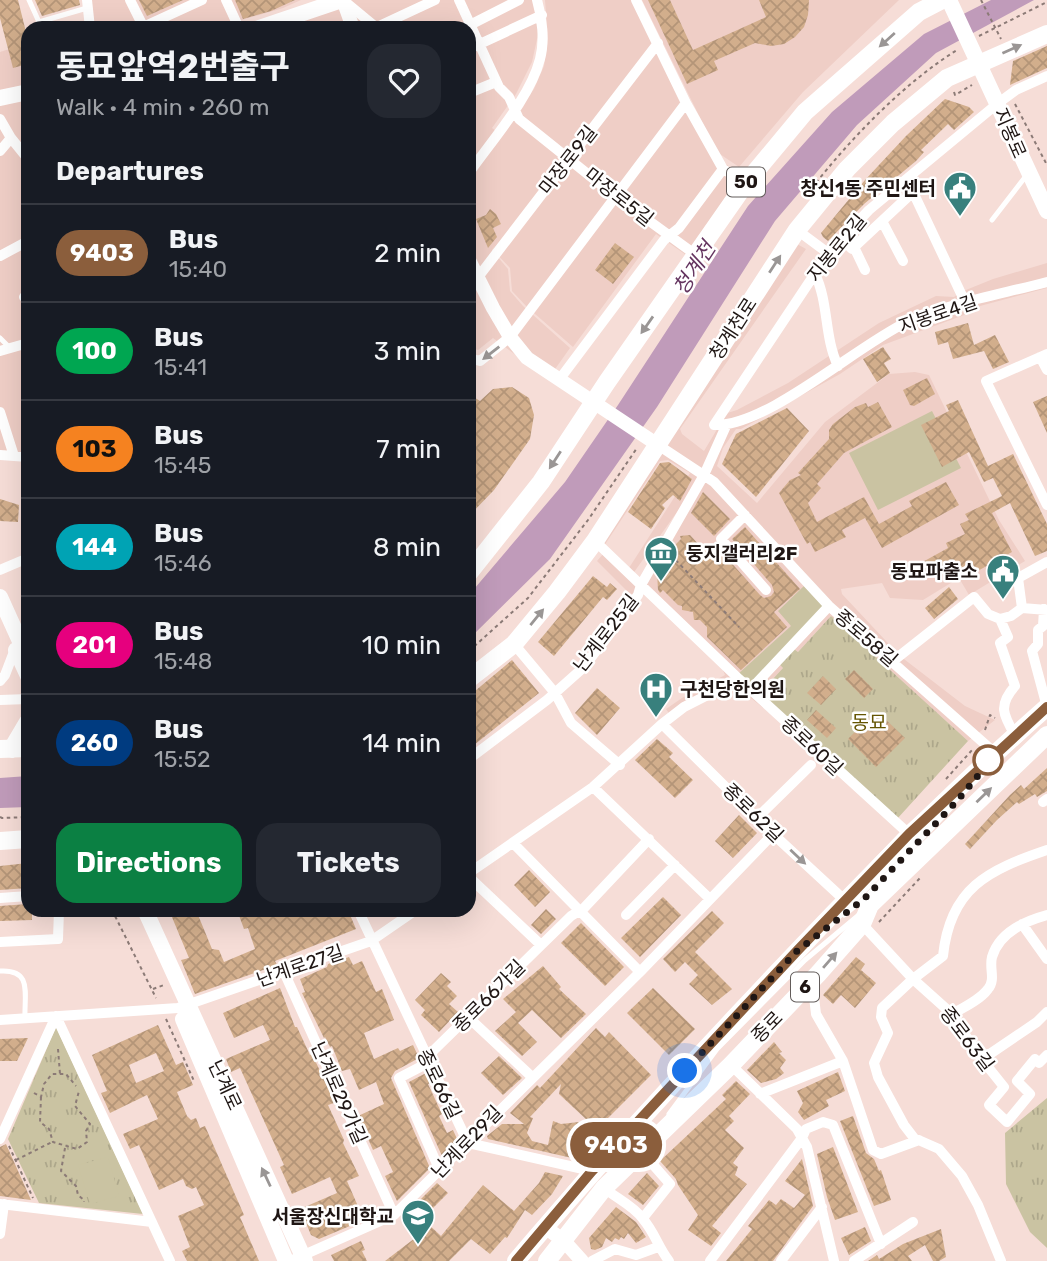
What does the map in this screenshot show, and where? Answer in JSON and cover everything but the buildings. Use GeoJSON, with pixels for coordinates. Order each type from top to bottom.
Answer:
{"type":"FeatureCollection","features":[{"type":"Feature","properties":{"kind":"main road"},"geometry":{"type":"LineString","coordinates":[[280,21],[343,0]]}},
{"type":"Feature","properties":{"kind":"main road","name":"지봉로"},"geometry":{"type":"LineString","coordinates":[[949,3],[976,60],[1003,99],[1028,173],[1042,190],[1047,211]]}},
{"type":"Feature","properties":{"kind":"main road","name":"50"},"geometry":{"type":"LineString","coordinates":[[476,564],[541,482],[596,405],[746,183],[805,112],[919,12],[949,3]]}},
{"type":"Feature","properties":{"kind":"main road","name":"청계천로"},"geometry":{"type":"LineString","coordinates":[[476,674],[514,644],[595,541],[653,441],[797,230],[847,169],[893,122],[947,78],[976,60],[1047,34]]}},
{"type":"Feature","properties":{"kind":"main road"},"geometry":{"type":"LineString","coordinates":[[0,98],[21,94]]}},
{"type":"Feature","properties":{"kind":"main road"},"geometry":{"type":"LineString","coordinates":[[0,597],[21,651]]}},
{"type":"Feature","properties":{"kind":"main road"},"geometry":{"type":"LineString","coordinates":[[0,617],[21,652]]}},
{"type":"Feature","properties":{"kind":"main road","name":"종로"},"geometry":{"type":"LineString","coordinates":[[516,1261],[592,1171],[909,834],[1047,707]]}},
{"type":"Feature","properties":{"kind":"main road","name":"종로"},"geometry":{"type":"LineString","coordinates":[[547,1261],[604,1188],[731,1065],[818,974],[862,924],[870,905],[1047,735]]}},
{"type":"Feature","properties":{"kind":"main road"},"geometry":{"type":"LineString","coordinates":[[0,841],[21,840]]}},
{"type":"Feature","properties":{"kind":"main road","name":"난계로"},"geometry":{"type":"LineString","coordinates":[[138,917],[183,1007],[296,1259]]}},
{"type":"Feature","properties":{"kind":"main road","name":"난계로"},"geometry":{"type":"LineString","coordinates":[[148,917],[183,1007]]}},
{"type":"Feature","properties":{"kind":"street"},"geometry":{"type":"LineString","coordinates":[[130,0],[140,21]]}},
{"type":"Feature","properties":{"kind":"street"},"geometry":{"type":"LineString","coordinates":[[156,21],[202,0]]}},
{"type":"Feature","properties":{"kind":"street"},"geometry":{"type":"LineString","coordinates":[[226,0],[236,21]]}},
{"type":"Feature","properties":{"kind":"street"},"geometry":{"type":"LineString","coordinates":[[343,0],[368,21]]}},
{"type":"Feature","properties":{"kind":"street"},"geometry":{"type":"LineString","coordinates":[[343,0],[350,21]]}},
{"type":"Feature","properties":{"kind":"street"},"geometry":{"type":"LineString","coordinates":[[392,21],[435,0]]}},
{"type":"Feature","properties":{"kind":"street","name":"마장로5길"},"geometry":{"type":"LineString","coordinates":[[459,0],[465,21]]}},
{"type":"Feature","properties":{"kind":"street"},"geometry":{"type":"LineString","coordinates":[[476,22],[519,0]]}},
{"type":"Feature","properties":{"kind":"street"},"geometry":{"type":"LineString","coordinates":[[476,163],[529,86],[541,57],[542,15],[537,0]]}},
{"type":"Feature","properties":{"kind":"street"},"geometry":{"type":"LineString","coordinates":[[636,0],[686,103],[723,169],[746,183]]}},
{"type":"Feature","properties":{"kind":"street"},"geometry":{"type":"LineString","coordinates":[[476,45],[542,15]]}},
{"type":"Feature","properties":{"kind":"street","name":"마장로9길"},"geometry":{"type":"LineString","coordinates":[[479,276],[658,43]]}},
{"type":"Feature","properties":{"kind":"street","name":"마장로5길"},"geometry":{"type":"LineString","coordinates":[[476,49],[496,82],[509,97],[519,119],[615,196],[696,255]]}},
{"type":"Feature","properties":{"kind":"street","name":"지봉로2길"},"geometry":{"type":"LineString","coordinates":[[720,426],[828,253],[869,210],[1003,99],[1047,76]]}},
{"type":"Feature","properties":{"kind":"street"},"geometry":{"type":"LineString","coordinates":[[476,90],[496,82]]}},
{"type":"Feature","properties":{"kind":"street"},"geometry":{"type":"LineString","coordinates":[[476,360],[480,361],[510,337],[686,103]]}},
{"type":"Feature","properties":{"kind":"street"},"geometry":{"type":"LineString","coordinates":[[0,119],[21,150]]}},
{"type":"Feature","properties":{"kind":"street"},"geometry":{"type":"LineString","coordinates":[[0,151],[11,138]]}},
{"type":"Feature","properties":{"kind":"street"},"geometry":{"type":"LineString","coordinates":[[559,380],[723,169]]}},
{"type":"Feature","properties":{"kind":"street"},"geometry":{"type":"LineString","coordinates":[[842,239],[852,249],[913,192],[966,304]]}},
{"type":"Feature","properties":{"kind":"street"},"geometry":{"type":"LineString","coordinates":[[882,221],[903,261]]}},
{"type":"Feature","properties":{"kind":"street"},"geometry":{"type":"LineString","coordinates":[[797,230],[828,253]]}},
{"type":"Feature","properties":{"kind":"street"},"geometry":{"type":"LineString","coordinates":[[0,256],[21,245]]}},
{"type":"Feature","properties":{"kind":"street"},"geometry":{"type":"LineString","coordinates":[[854,247],[865,270]]}},
{"type":"Feature","properties":{"kind":"street"},"geometry":{"type":"LineString","coordinates":[[476,271],[510,337],[527,358],[653,441]]}},
{"type":"Feature","properties":{"kind":"street"},"geometry":{"type":"LineString","coordinates":[[815,274],[822,290],[831,345],[838,366]]}},
{"type":"Feature","properties":{"kind":"street","name":"지봉로4길"},"geometry":{"type":"LineString","coordinates":[[720,426],[742,421],[775,404],[838,366],[879,336],[910,321],[1047,282]]}},
{"type":"Feature","properties":{"kind":"street"},"geometry":{"type":"LineString","coordinates":[[1047,370],[1044,355],[986,381],[1044,490],[1047,505]]}},
{"type":"Feature","properties":{"kind":"street"},"geometry":{"type":"LineString","coordinates":[[0,412],[14,456]]}},
{"type":"Feature","properties":{"kind":"street"},"geometry":{"type":"LineString","coordinates":[[704,475],[720,426]]}},
{"type":"Feature","properties":{"kind":"street","name":"종로58길"},"geometry":{"type":"LineString","coordinates":[[653,441],[704,475],[829,606],[893,661],[1004,745]]}},
{"type":"Feature","properties":{"kind":"street"},"geometry":{"type":"LineString","coordinates":[[0,455],[21,456]]}},
{"type":"Feature","properties":{"kind":"street","name":"난계로25길"},"geometry":{"type":"LineString","coordinates":[[476,754],[555,693],[584,667],[638,595],[641,585],[704,475]]}},
{"type":"Feature","properties":{"kind":"street"},"geometry":{"type":"LineString","coordinates":[[745,515],[721,539],[766,590]]}},
{"type":"Feature","properties":{"kind":"street","name":"종로60길"},"geometry":{"type":"LineString","coordinates":[[595,541],[739,679],[909,834]]}},
{"type":"Feature","properties":{"kind":"street"},"geometry":{"type":"LineString","coordinates":[[0,570],[21,561]]}},
{"type":"Feature","properties":{"kind":"street"},"geometry":{"type":"LineString","coordinates":[[1022,608],[1017,578],[1047,562]]}},
{"type":"Feature","properties":{"kind":"street"},"geometry":{"type":"LineString","coordinates":[[893,661],[974,597],[988,614],[1000,619],[1011,616],[1022,608],[1046,610]]}},
{"type":"Feature","properties":{"kind":"street"},"geometry":{"type":"LineString","coordinates":[[751,689],[829,606]]}},
{"type":"Feature","properties":{"kind":"street","name":"종로"},"geometry":{"type":"LineString","coordinates":[[1046,610],[1043,626],[1038,630],[1038,644],[1032,651],[1047,707]]}},
{"type":"Feature","properties":{"kind":"street"},"geometry":{"type":"LineString","coordinates":[[1000,619],[1008,637],[1000,643],[1015,686],[1006,696],[1003,715],[1004,745]]}},
{"type":"Feature","properties":{"kind":"street"},"geometry":{"type":"LineString","coordinates":[[514,644],[555,693],[571,723],[620,765]]}},
{"type":"Feature","properties":{"kind":"street"},"geometry":{"type":"LineString","coordinates":[[0,681],[21,655]]}},
{"type":"Feature","properties":{"kind":"street"},"geometry":{"type":"LineString","coordinates":[[476,870],[593,787],[684,707],[739,679]]}},
{"type":"Feature","properties":{"kind":"street"},"geometry":{"type":"LineString","coordinates":[[0,700],[21,699]]}},
{"type":"Feature","properties":{"kind":"street","name":"종로62길"},"geometry":{"type":"LineString","coordinates":[[662,724],[773,834],[839,895],[847,899]]}},
{"type":"Feature","properties":{"kind":"street"},"geometry":{"type":"LineString","coordinates":[[757,818],[811,765]]}},
{"type":"Feature","properties":{"kind":"street"},"geometry":{"type":"LineString","coordinates":[[593,787],[710,899]]}},
{"type":"Feature","properties":{"kind":"street","name":"난계로29길"},"geometry":{"type":"LineString","coordinates":[[296,1259],[394,1215],[640,972],[773,834]]}},
{"type":"Feature","properties":{"kind":"street","name":"종로66가길"},"geometry":{"type":"LineString","coordinates":[[440,1171],[399,1078],[424,1065],[434,1050],[541,945],[584,908],[649,839]]}},
{"type":"Feature","properties":{"kind":"street"},"geometry":{"type":"LineString","coordinates":[[513,843],[640,972]]}},
{"type":"Feature","properties":{"kind":"street"},"geometry":{"type":"LineString","coordinates":[[1001,1261],[978,1205],[962,1176],[939,1149],[914,1138],[877,1077],[874,1063],[888,1033],[881,1017],[882,1008],[943,956],[953,911],[990,872],[1047,850]]}},
{"type":"Feature","properties":{"kind":"street"},"geometry":{"type":"LineString","coordinates":[[626,915],[675,865]]}},
{"type":"Feature","properties":{"kind":"street"},"geometry":{"type":"LineString","coordinates":[[476,882],[541,945]]}},
{"type":"Feature","properties":{"kind":"street"},"geometry":{"type":"LineString","coordinates":[[0,898],[21,896]]}},
{"type":"Feature","properties":{"kind":"street"},"geometry":{"type":"LineString","coordinates":[[952,1014],[987,991],[993,981],[992,958],[1004,937],[1022,925],[1047,915]]}},
{"type":"Feature","properties":{"kind":"street"},"geometry":{"type":"LineString","coordinates":[[0,942],[58,939],[59,917]]}},
{"type":"Feature","properties":{"kind":"street","name":"종로66길"},"geometry":{"type":"LineString","coordinates":[[361,917],[468,1143],[592,1171]]}},
{"type":"Feature","properties":{"kind":"street","name":"난계로27길"},"geometry":{"type":"LineString","coordinates":[[0,1020],[183,1007],[371,941],[406,917]]}},
{"type":"Feature","properties":{"kind":"street","name":"종로63길"},"geometry":{"type":"LineString","coordinates":[[862,924],[913,979],[952,1014],[981,1060],[1004,1087],[989,1105],[1007,1122],[1030,1094],[1017,1081],[1035,1059],[1044,1063]]}},
{"type":"Feature","properties":{"kind":"street"},"geometry":{"type":"LineString","coordinates":[[1022,925],[1047,959]]}},
{"type":"Feature","properties":{"kind":"street","name":"난계로29가길"},"geometry":{"type":"LineString","coordinates":[[284,972],[394,1215]]}},
{"type":"Feature","properties":{"kind":"street"},"geometry":{"type":"LineString","coordinates":[[814,997],[816,1014],[843,1061],[873,1150],[881,1154],[919,1140]]}},
{"type":"Feature","properties":{"kind":"street"},"geometry":{"type":"LineString","coordinates":[[981,1060],[1037,1022],[1047,1012]]}},
{"type":"Feature","properties":{"kind":"street"},"geometry":{"type":"LineString","coordinates":[[1,1136],[56,1016]]}},
{"type":"Feature","properties":{"kind":"street"},"geometry":{"type":"LineString","coordinates":[[56,1016],[170,1261]]}},
{"type":"Feature","properties":{"kind":"street"},"geometry":{"type":"LineString","coordinates":[[468,1017],[532,1077]]}},
{"type":"Feature","properties":{"kind":"street"},"geometry":{"type":"LineString","coordinates":[[760,1094],[843,1061]]}},
{"type":"Feature","properties":{"kind":"street"},"geometry":{"type":"LineString","coordinates":[[731,1065],[797,1129],[807,1147],[834,1261]]}},
{"type":"Feature","properties":{"kind":"street"},"geometry":{"type":"LineString","coordinates":[[710,1261],[806,1129],[823,1122],[833,1125],[881,1244]]}},
{"type":"Feature","properties":{"kind":"street"},"geometry":{"type":"LineString","coordinates":[[643,1149],[670,1184],[643,1218]]}},
{"type":"Feature","properties":{"kind":"street"},"geometry":{"type":"LineString","coordinates":[[604,1188],[643,1218],[658,1239],[658,1247],[669,1261]]}},
{"type":"Feature","properties":{"kind":"street"},"geometry":{"type":"LineString","coordinates":[[0,1234],[2,1204],[152,1222]]}},
{"type":"Feature","properties":{"kind":"street"},"geometry":{"type":"LineString","coordinates":[[781,1261],[822,1207]]}},
{"type":"Feature","properties":{"kind":"street"},"geometry":{"type":"LineString","coordinates":[[854,1261],[913,1223]]}},
{"type":"Feature","properties":{"kind":"street"},"geometry":{"type":"LineString","coordinates":[[545,1227],[564,1241],[582,1261]]}},
{"type":"Feature","properties":{"kind":"street"},"geometry":{"type":"LineString","coordinates":[[592,1261],[615,1249],[636,1255],[658,1247]]}},
{"type":"Feature","properties":{"kind":"lane"},"geometry":{"type":"LineString","coordinates":[[29,0],[39,21]]}},
{"type":"Feature","properties":{"kind":"lane"},"geometry":{"type":"LineString","coordinates":[[42,21],[87,4]]}},
{"type":"Feature","properties":{"kind":"lane"},"geometry":{"type":"LineString","coordinates":[[992,220],[1028,173]]}},
{"type":"Feature","properties":{"kind":"lane"},"geometry":{"type":"LineString","coordinates":[[0,338],[5,349]]}},
{"type":"Feature","properties":{"kind":"lane"},"geometry":{"type":"LineString","coordinates":[[964,793],[1004,745]]}},
{"type":"Feature","properties":{"kind":"lane"},"geometry":{"type":"LineString","coordinates":[[797,951],[864,899],[956,802]]}},
{"type":"Feature","properties":{"kind":"lane"},"geometry":{"type":"LineString","coordinates":[[643,1149],[717,1049],[806,960],[870,905]]}},
{"type":"Feature","properties":{"kind":"lane"},"geometry":{"type":"LineString","coordinates":[[0,971],[14,970],[22,975],[26,1018]]}},
{"type":"Feature","properties":{"kind":"path"},"geometry":{"type":"LineString","coordinates":[[981,0],[1000,39]]}},
{"type":"Feature","properties":{"kind":"path"},"geometry":{"type":"LineString","coordinates":[[1034,0],[1037,6]]}},
{"type":"Feature","properties":{"kind":"path"},"geometry":{"type":"LineString","coordinates":[[1003,99],[1047,165]]}},
{"type":"Feature","properties":{"kind":"path"},"geometry":{"type":"LineString","coordinates":[[663,547],[739,627]]}},
{"type":"Feature","properties":{"kind":"path"},"geometry":{"type":"LineString","coordinates":[[1,818],[21,817]]}},
{"type":"Feature","properties":{"kind":"path"},"geometry":{"type":"LineString","coordinates":[[115,917],[194,1083]]}},
{"type":"Feature","properties":{"kind":"path"},"geometry":{"type":"LineString","coordinates":[[16,1161],[53,1142],[77,1149],[87,1142],[86,1131],[90,1124],[75,1106],[79,1091],[66,1074],[52,1074],[44,1084],[41,1097],[40,1122],[49,1129],[53,1142]]}},
{"type":"Feature","properties":{"kind":"path"},"geometry":{"type":"LineString","coordinates":[[24,1087],[41,1097]]}},
{"type":"Feature","properties":{"kind":"path"},"geometry":{"type":"LineString","coordinates":[[1,1136],[38,1208]]}},
{"type":"Feature","properties":{"kind":"path"},"geometry":{"type":"LineString","coordinates":[[65,1147],[61,1171],[76,1186],[78,1195],[85,1200],[83,1208]]}},
{"type":"Feature","properties":{"kind":"shaded area"},"geometry":{"type":"Polygon","coordinates":[[[91,0],[128,0],[139,21],[92,21],[91,0]]]}},
{"type":"Feature","properties":{"kind":"shaded area"},"geometry":{"type":"Polygon","coordinates":[[[132,0],[301,0],[238,21],[142,21],[132,0]]]}},
{"type":"Feature","properties":{"kind":"shaded area"},"geometry":{"type":"Polygon","coordinates":[[[352,0],[535,0],[539,30],[532,62],[516,94],[492,128],[501,135],[534,89],[544,66],[548,39],[545,0],[640,0],[719,158],[743,179],[689,257],[656,234],[573,347],[512,291],[510,268],[493,250],[495,246],[492,250],[508,269],[510,291],[570,348],[548,379],[493,338],[476,349],[476,21],[290,21],[352,0]]]}},
{"type":"Feature","properties":{"kind":"shaded area"},"geometry":{"type":"Polygon","coordinates":[[[642,0],[899,0],[803,92],[739,167],[717,152],[642,0]]]}},
{"type":"Feature","properties":{"kind":"shaded area","name":"청계천"},"geometry":{"type":"Polygon","coordinates":[[[991,0],[1034,0],[936,53],[857,125],[775,221],[657,407],[550,559],[476,632],[476,587],[565,482],[748,206],[832,112],[924,34],[991,0]]]}},
{"type":"Feature","properties":{"kind":"shaded area"},"geometry":{"type":"Polygon","coordinates":[[[21,45],[21,454],[0,453],[0,52],[21,45]]]}},
{"type":"Feature","properties":{"kind":"shaded area"},"geometry":{"type":"Polygon","coordinates":[[[797,244],[806,249],[680,429],[682,434],[704,451],[719,426],[721,415],[737,410],[788,383],[879,323],[936,296],[954,297],[993,279],[1047,263],[1047,288],[980,306],[975,311],[883,345],[840,374],[741,429],[736,429],[723,448],[717,466],[757,503],[825,422],[889,374],[915,372],[929,375],[999,520],[1025,561],[969,595],[959,578],[923,600],[890,598],[882,583],[841,589],[842,594],[900,656],[965,706],[995,720],[968,741],[831,616],[798,652],[794,649],[780,665],[783,668],[760,693],[771,714],[737,687],[694,704],[673,719],[666,709],[725,675],[720,663],[650,594],[642,594],[636,600],[597,561],[604,553],[641,587],[697,484],[632,575],[627,571],[690,473],[668,460],[660,461],[604,546],[602,538],[797,244]]]}},
{"type":"Feature","properties":{"kind":"shaded area"},"geometry":{"type":"Polygon","coordinates":[[[21,776],[21,807],[0,808],[0,778],[21,776]]]}},
{"type":"Feature","properties":{"kind":"green space"},"geometry":{"type":"Polygon","coordinates":[[[932,411],[961,468],[878,510],[849,453],[932,411]]]}},
{"type":"Feature","properties":{"kind":"green space"},"geometry":{"type":"Polygon","coordinates":[[[804,586],[823,606],[750,686],[737,675],[791,626],[778,611],[804,586]]]}},
{"type":"Feature","properties":{"kind":"green space","name":"동묘"},"geometry":{"type":"Polygon","coordinates":[[[831,616],[968,741],[897,819],[760,693],[783,668],[779,664],[794,649],[798,652],[831,616]]]}},
{"type":"Feature","properties":{"kind":"green space"},"geometry":{"type":"Polygon","coordinates":[[[56,1027],[143,1214],[39,1203],[8,1139],[56,1027]]]}},
{"type":"Feature","properties":{"kind":"green space"},"geometry":{"type":"Polygon","coordinates":[[[1047,1098],[1047,1248],[1030,1232],[1006,1184],[1005,1133],[1047,1098]]]}},
{"type":"Feature","properties":{"kind":"green space"},"geometry":{"type":"Polygon","coordinates":[[[108,1157],[119,1196],[90,1204],[78,1165],[108,1157]]]}},
{"type":"Feature","properties":{"kind":"bus line","name":"9403"},"geometry":{"type":"LineString","coordinates":[[516,1261],[592,1171],[909,834],[1047,707]]}},
{"type":"Feature","properties":{"kind":"place","name":"창신1동 주민센터"},"geometry":{"type":"Point","coordinates":[960,218]}},
{"type":"Feature","properties":{"kind":"place","name":"둥지갤러리2F"},"geometry":{"type":"Point","coordinates":[661,583]}},
{"type":"Feature","properties":{"kind":"place","name":"동묘파출소"},"geometry":{"type":"Point","coordinates":[1003,601]}},
{"type":"Feature","properties":{"kind":"place","name":"구천당한의원"},"geometry":{"type":"Point","coordinates":[656,719]}},
{"type":"Feature","properties":{"kind":"place","name":"서울장신대학교"},"geometry":{"type":"Point","coordinates":[418,1246]}},
{"type":"Feature","properties":{"kind":"route"},"geometry":{"type":"LineString","coordinates":[[685,1071],[797,951],[864,899],[956,802],[987,765],[988,760]]}}]}
